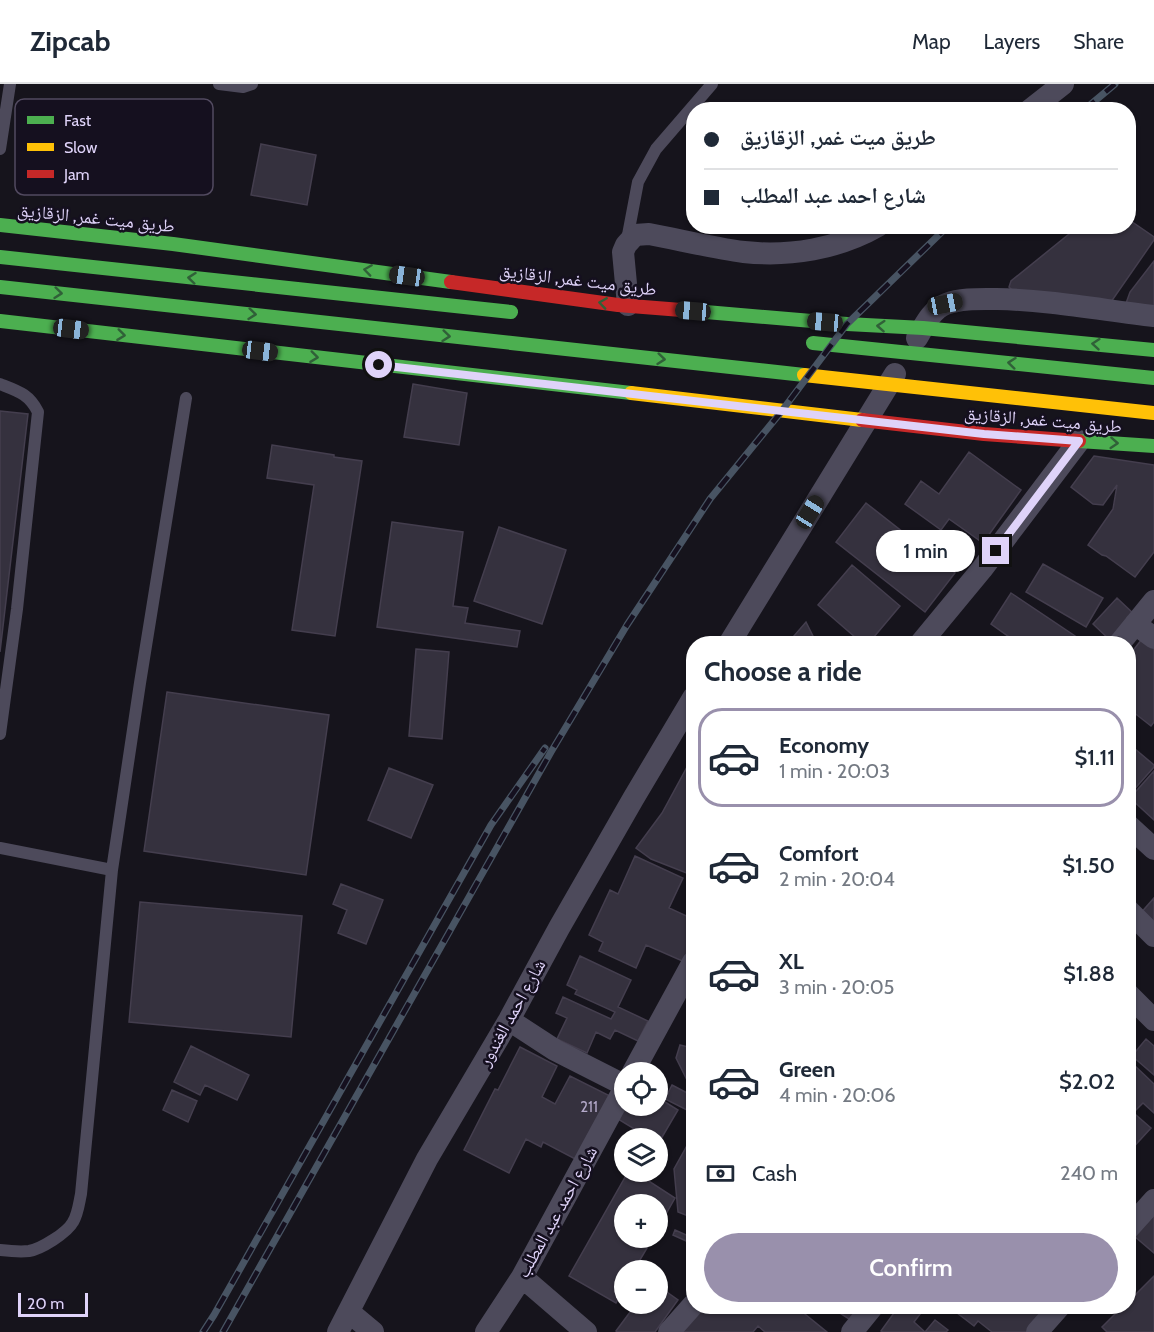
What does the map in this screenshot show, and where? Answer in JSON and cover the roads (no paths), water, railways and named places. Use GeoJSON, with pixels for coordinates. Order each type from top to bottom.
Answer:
{"type":"FeatureCollection","features":[{"type":"Feature","properties":{"kind":"highway","name":"طريق ميت غمر, الزقازيق"},"geometry":{"type":"LineString","coordinates":[[0,225],[173,244],[628,305],[847,324],[923,328],[1154,350]]}},
{"type":"Feature","properties":{"kind":"highway"},"geometry":{"type":"LineString","coordinates":[[0,257],[526,313]]}},
{"type":"Feature","properties":{"kind":"highway","name":"طريق ميت غمر, الزقازيق"},"geometry":{"type":"LineString","coordinates":[[0,287],[1154,413]]}},
{"type":"Feature","properties":{"kind":"highway","name":"طريق ميت غمر, الزقازيق"},"geometry":{"type":"LineString","coordinates":[[0,321],[984,434],[1154,446]]}},
{"type":"Feature","properties":{"kind":"highway"},"geometry":{"type":"LineString","coordinates":[[798,341],[1154,378]]}},
{"type":"Feature","properties":{"kind":"street"},"geometry":{"type":"LineString","coordinates":[[1040,102],[1063,84]]}},
{"type":"Feature","properties":{"kind":"street"},"geometry":{"type":"LineString","coordinates":[[628,305],[623,252],[635,235],[649,234],[744,252],[771,254],[825,247],[860,234]]}},
{"type":"Feature","properties":{"kind":"street"},"geometry":{"type":"LineString","coordinates":[[734,636],[933,313],[945,304],[972,299],[1016,300],[1154,316]]}},
{"type":"Feature","properties":{"kind":"street"},"geometry":{"type":"LineString","coordinates":[[927,636],[982,569],[1079,441]]}},
{"type":"Feature","properties":{"kind":"street"},"geometry":{"type":"LineString","coordinates":[[1125,636],[1154,601]]}},
{"type":"Feature","properties":{"kind":"street"},"geometry":{"type":"LineString","coordinates":[[1135,624],[1154,638]]}},
{"type":"Feature","properties":{"kind":"street","name":"شارع احمد الغندور"},"geometry":{"type":"LineString","coordinates":[[343,1322],[428,1159],[509,1020],[627,808],[686,710]]}},
{"type":"Feature","properties":{"kind":"street"},"geometry":{"type":"LineString","coordinates":[[1136,831],[1152,844]]}},
{"type":"Feature","properties":{"kind":"street"},"geometry":{"type":"LineString","coordinates":[[1136,918],[1154,936]]}},
{"type":"Feature","properties":{"kind":"street"},"geometry":{"type":"LineString","coordinates":[[639,1062],[686,978]]}},
{"type":"Feature","properties":{"kind":"street"},"geometry":{"type":"LineString","coordinates":[[1136,1002],[1154,1020]]}},
{"type":"Feature","properties":{"kind":"street"},"geometry":{"type":"LineString","coordinates":[[509,1020],[555,1050],[614,1082]]}},
{"type":"Feature","properties":{"kind":"street","name":"شارع احمد عبد المطلب"},"geometry":{"type":"LineString","coordinates":[[486,1332],[522,1277],[614,1106]]}},
{"type":"Feature","properties":{"kind":"street"},"geometry":{"type":"LineString","coordinates":[[522,1277],[586,1332]]}},
{"type":"Feature","properties":{"kind":"street"},"geometry":{"type":"LineString","coordinates":[[669,1332],[686,1313]]}},
{"type":"Feature","properties":{"kind":"street"},"geometry":{"type":"LineString","coordinates":[[852,1332],[867,1314]]}},
{"type":"Feature","properties":{"kind":"street"},"geometry":{"type":"LineString","coordinates":[[1037,1332],[1053,1314]]}},
{"type":"Feature","properties":{"kind":"street"},"geometry":{"type":"LineString","coordinates":[[343,1322],[373,1332]]}},
{"type":"Feature","properties":{"kind":"lane"},"geometry":{"type":"LineString","coordinates":[[0,149],[4,100],[10,84]]}},
{"type":"Feature","properties":{"kind":"lane"},"geometry":{"type":"LineString","coordinates":[[219,84],[243,87],[252,84]]}},
{"type":"Feature","properties":{"kind":"lane"},"geometry":{"type":"LineString","coordinates":[[696,102],[712,84]]}},
{"type":"Feature","properties":{"kind":"lane"},"geometry":{"type":"LineString","coordinates":[[626,245],[638,182],[656,149],[686,114]]}},
{"type":"Feature","properties":{"kind":"lane"},"geometry":{"type":"LineString","coordinates":[[0,384],[33,401],[38,412],[17,609],[0,734]]}},
{"type":"Feature","properties":{"kind":"lane"},"geometry":{"type":"LineString","coordinates":[[0,1250],[30,1251],[61,1234],[72,1224],[81,1194],[112,870],[186,398]]}},
{"type":"Feature","properties":{"kind":"lane"},"geometry":{"type":"LineString","coordinates":[[0,848],[112,870]]}},
{"type":"Feature","properties":{"kind":"railway"},"geometry":{"type":"LineString","coordinates":[[1094,102],[1115,84]]}},
{"type":"Feature","properties":{"kind":"railway"},"geometry":{"type":"LineString","coordinates":[[223,1332],[551,752],[627,625],[710,499],[781,412],[847,324],[940,234]]}},
{"type":"Feature","properties":{"kind":"railway"},"geometry":{"type":"LineString","coordinates":[[203,1332],[491,825],[545,748]]}}]}
